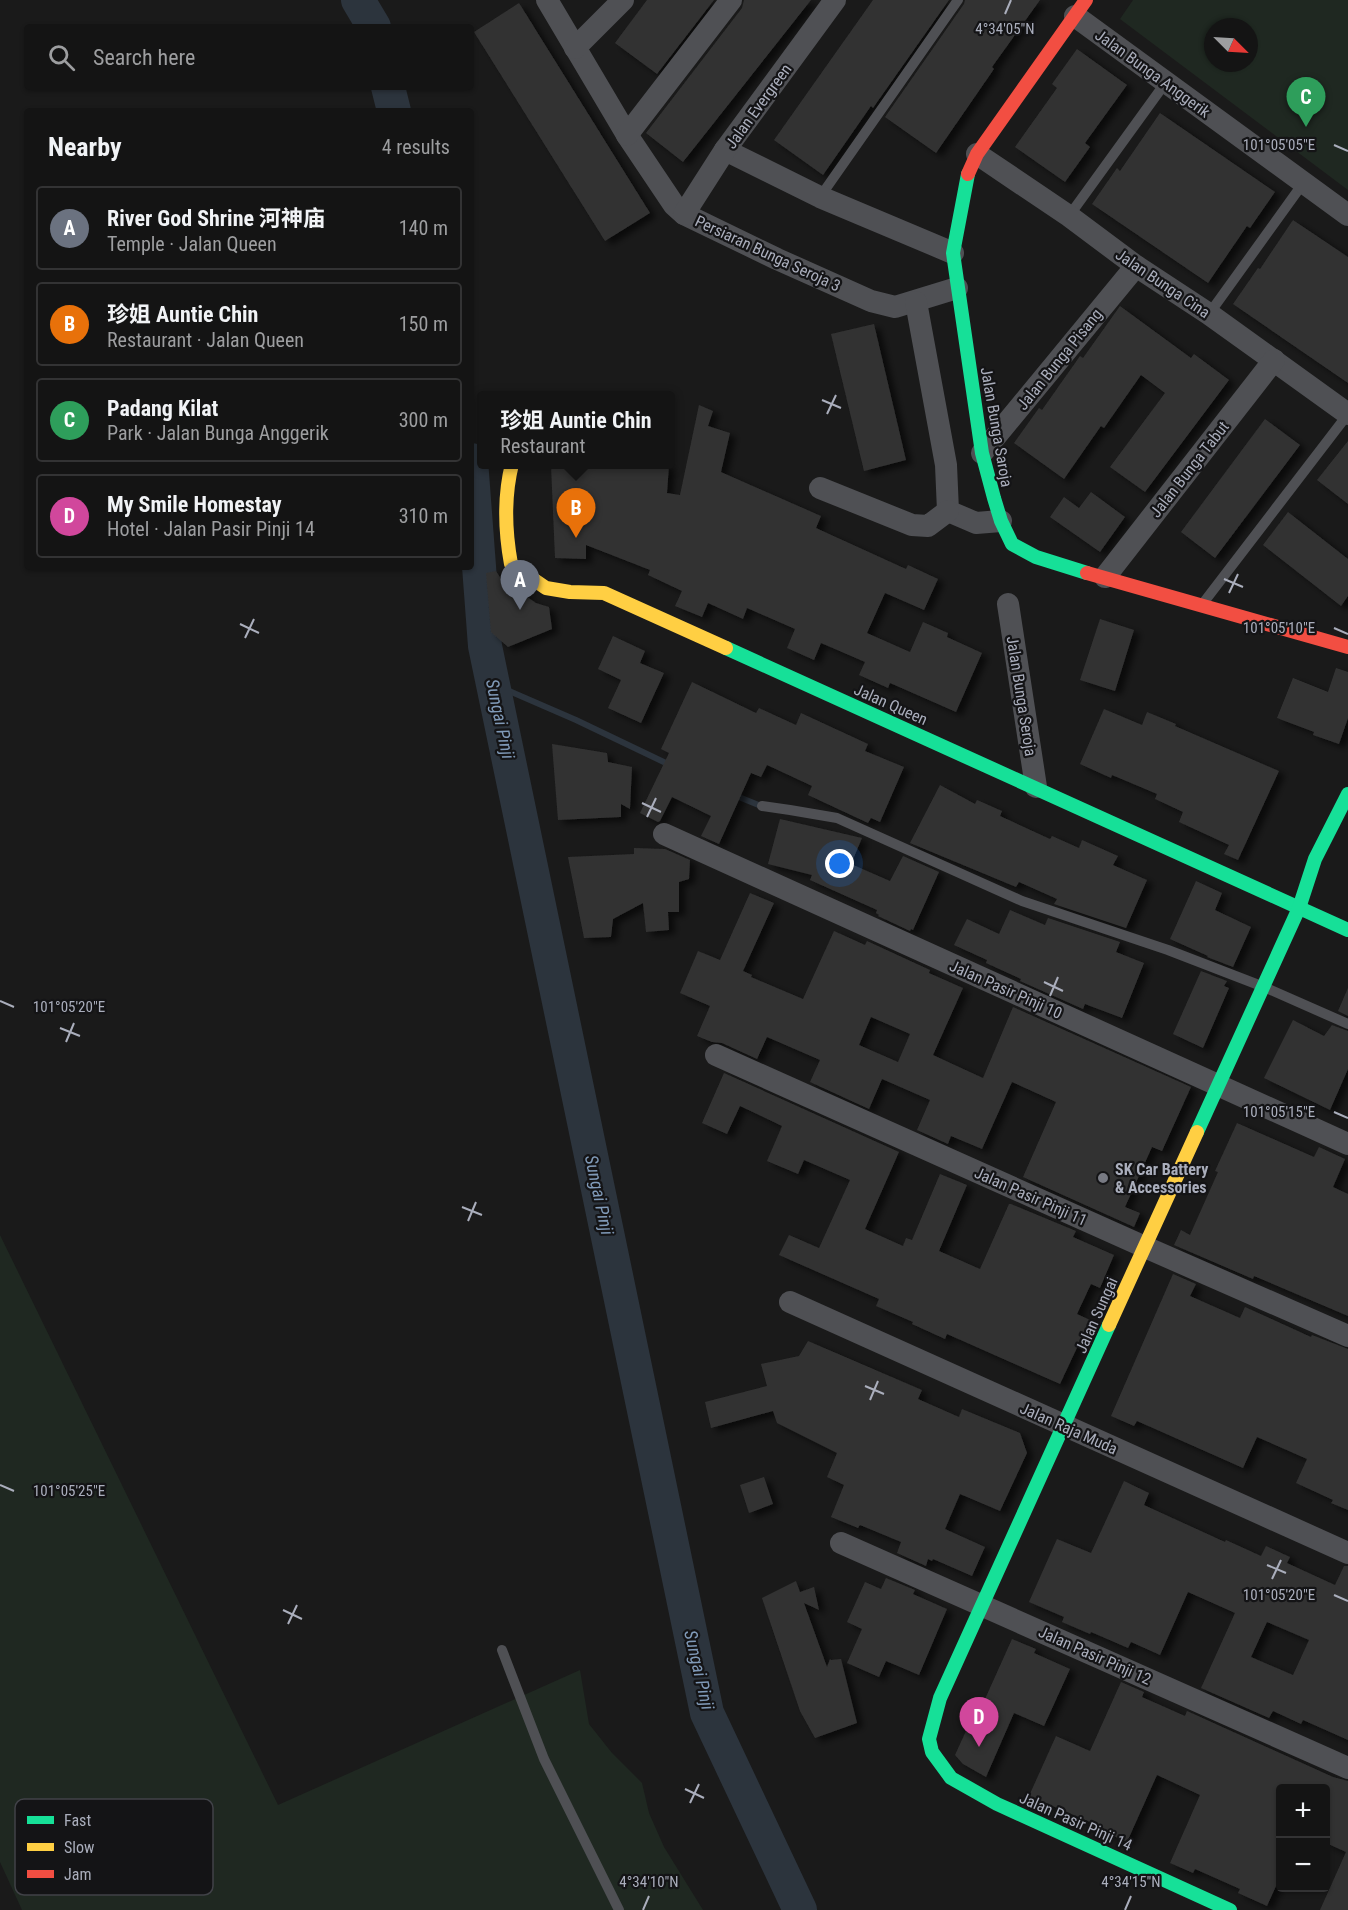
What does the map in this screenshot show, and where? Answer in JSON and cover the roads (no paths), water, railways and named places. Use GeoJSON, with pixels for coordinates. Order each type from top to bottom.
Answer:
{"type":"FeatureCollection","features":[{"type":"Feature","properties":{"kind":"street","name":"Persiaran Bunga Seroja 3"},"geometry":{"type":"LineString","coordinates":[[547,0],[627,135],[674,205],[684,214],[871,301],[895,308],[957,288]]}},
{"type":"Feature","properties":{"kind":"street"},"geometry":{"type":"LineString","coordinates":[[575,48],[623,0]]}},
{"type":"Feature","properties":{"kind":"street"},"geometry":{"type":"LineString","coordinates":[[627,135],[731,0]]}},
{"type":"Feature","properties":{"kind":"street","name":"Jalan Evergreen"},"geometry":{"type":"LineString","coordinates":[[684,214],[725,150],[835,0]]}},
{"type":"Feature","properties":{"kind":"street","name":"Jalan Bunga Anggerik"},"geometry":{"type":"LineString","coordinates":[[1080,8],[1166,81],[1348,215]]}},
{"type":"Feature","properties":{"kind":"street","name":"Jalan Bunga Saroja"},"geometry":{"type":"LineString","coordinates":[[1080,8],[977,154],[968,174],[953,253],[982,453],[1001,521],[1012,544],[1036,557],[1090,574],[1342,642]]}},
{"type":"Feature","properties":{"kind":"street"},"geometry":{"type":"LineString","coordinates":[[725,150],[820,196],[953,253]]}},
{"type":"Feature","properties":{"kind":"street","name":"Jalan Bunga Cina"},"geometry":{"type":"LineString","coordinates":[[977,154],[1069,216],[1136,266],[1209,314],[1348,414]]}},
{"type":"Feature","properties":{"kind":"street","name":"Jalan Bunga Pisang"},"geometry":{"type":"LineString","coordinates":[[982,453],[1136,266]]}},
{"type":"Feature","properties":{"kind":"street"},"geometry":{"type":"LineString","coordinates":[[916,302],[946,465],[948,511]]}},
{"type":"Feature","properties":{"kind":"street","name":"Jalan Bunga Tabut"},"geometry":{"type":"LineString","coordinates":[[1105,577],[1274,360]]}},
{"type":"Feature","properties":{"kind":"street","name":"Jalan Queen"},"geometry":{"type":"LineString","coordinates":[[511,469],[507,492],[508,551],[511,564],[546,588],[570,592],[604,593],[1348,930]]}},
{"type":"Feature","properties":{"kind":"street"},"geometry":{"type":"LineString","coordinates":[[820,488],[912,525],[928,526],[948,511]]}},
{"type":"Feature","properties":{"kind":"street"},"geometry":{"type":"LineString","coordinates":[[948,511],[976,523],[1001,521]]}},
{"type":"Feature","properties":{"kind":"street","name":"Jalan Bunga Seroja"},"geometry":{"type":"LineString","coordinates":[[1008,604],[1036,787]]}},
{"type":"Feature","properties":{"kind":"street","name":"Jalan Sungai"},"geometry":{"type":"LineString","coordinates":[[929,1739],[940,1698],[1264,987],[1299,908],[1315,859],[1348,794]]}},
{"type":"Feature","properties":{"kind":"street","name":"Jalan Pasir Pinji 10"},"geometry":{"type":"LineString","coordinates":[[664,834],[1348,1143]]}},
{"type":"Feature","properties":{"kind":"street","name":"Jalan Pasir Pinji 11"},"geometry":{"type":"LineString","coordinates":[[716,1055],[1348,1336]]}},
{"type":"Feature","properties":{"kind":"street","name":"Jalan Raja Muda"},"geometry":{"type":"LineString","coordinates":[[790,1302],[1348,1553]]}},
{"type":"Feature","properties":{"kind":"street","name":"Jalan Pasir Pinji 12"},"geometry":{"type":"LineString","coordinates":[[841,1542],[1348,1768]]}},
{"type":"Feature","properties":{"kind":"street","name":"Jalan Pasir Pinji 14"},"geometry":{"type":"LineString","coordinates":[[929,1739],[932,1752],[951,1778],[997,1804],[1230,1910]]}},
{"type":"Feature","properties":{"kind":"lane"},"geometry":{"type":"LineString","coordinates":[[820,196],[958,0]]}},
{"type":"Feature","properties":{"kind":"lane"},"geometry":{"type":"LineString","coordinates":[[1069,216],[1166,81]]}},
{"type":"Feature","properties":{"kind":"lane"},"geometry":{"type":"LineString","coordinates":[[1209,314],[1304,181]]}},
{"type":"Feature","properties":{"kind":"lane"},"geometry":{"type":"LineString","coordinates":[[1202,604],[1348,414]]}},
{"type":"Feature","properties":{"kind":"lane"},"geometry":{"type":"LineString","coordinates":[[762,806],[837,819],[1022,901],[1168,950],[1264,987],[1348,1024]]}},
{"type":"Feature","properties":{"kind":"lane"},"geometry":{"type":"LineString","coordinates":[[502,1650],[544,1759],[619,1910]]}},
{"type":"Feature","properties":{"kind":"waterway","name":"Sungai Pinji"},"geometry":{"type":"LineString","coordinates":[[358,0],[372,24]]}},
{"type":"Feature","properties":{"kind":"waterway","name":"Sungai Pinji"},"geometry":{"type":"LineString","coordinates":[[389,90],[393,108]]}},
{"type":"Feature","properties":{"kind":"waterway","name":"Sungai Pinji"},"geometry":{"type":"LineString","coordinates":[[474,500],[485,646],[707,1713],[800,1910]]}},
{"type":"Feature","properties":{"kind":"waterway"},"geometry":{"type":"LineString","coordinates":[[493,684],[576,720],[670,765]]}},
{"type":"Feature","properties":{"kind":"waterway"},"geometry":{"type":"LineString","coordinates":[[734,795],[761,806]]}},
{"type":"Feature","properties":{"kind":"place","name":"Padang Kilat"},"geometry":{"type":"Point","coordinates":[1306,127]}},
{"type":"Feature","properties":{"kind":"place","name":"珍姐 Auntie Chin"},"geometry":{"type":"Point","coordinates":[576,538]}},
{"type":"Feature","properties":{"kind":"place","name":"River God Shrine 河神庙"},"geometry":{"type":"Point","coordinates":[520,610]}},
{"type":"Feature","properties":{"kind":"place","name":"SK Car Battery & Accessories"},"geometry":{"type":"Point","coordinates":[1103,1178]}},
{"type":"Feature","properties":{"kind":"place","name":"My Smile Homestay"},"geometry":{"type":"Point","coordinates":[979,1747]}}]}
